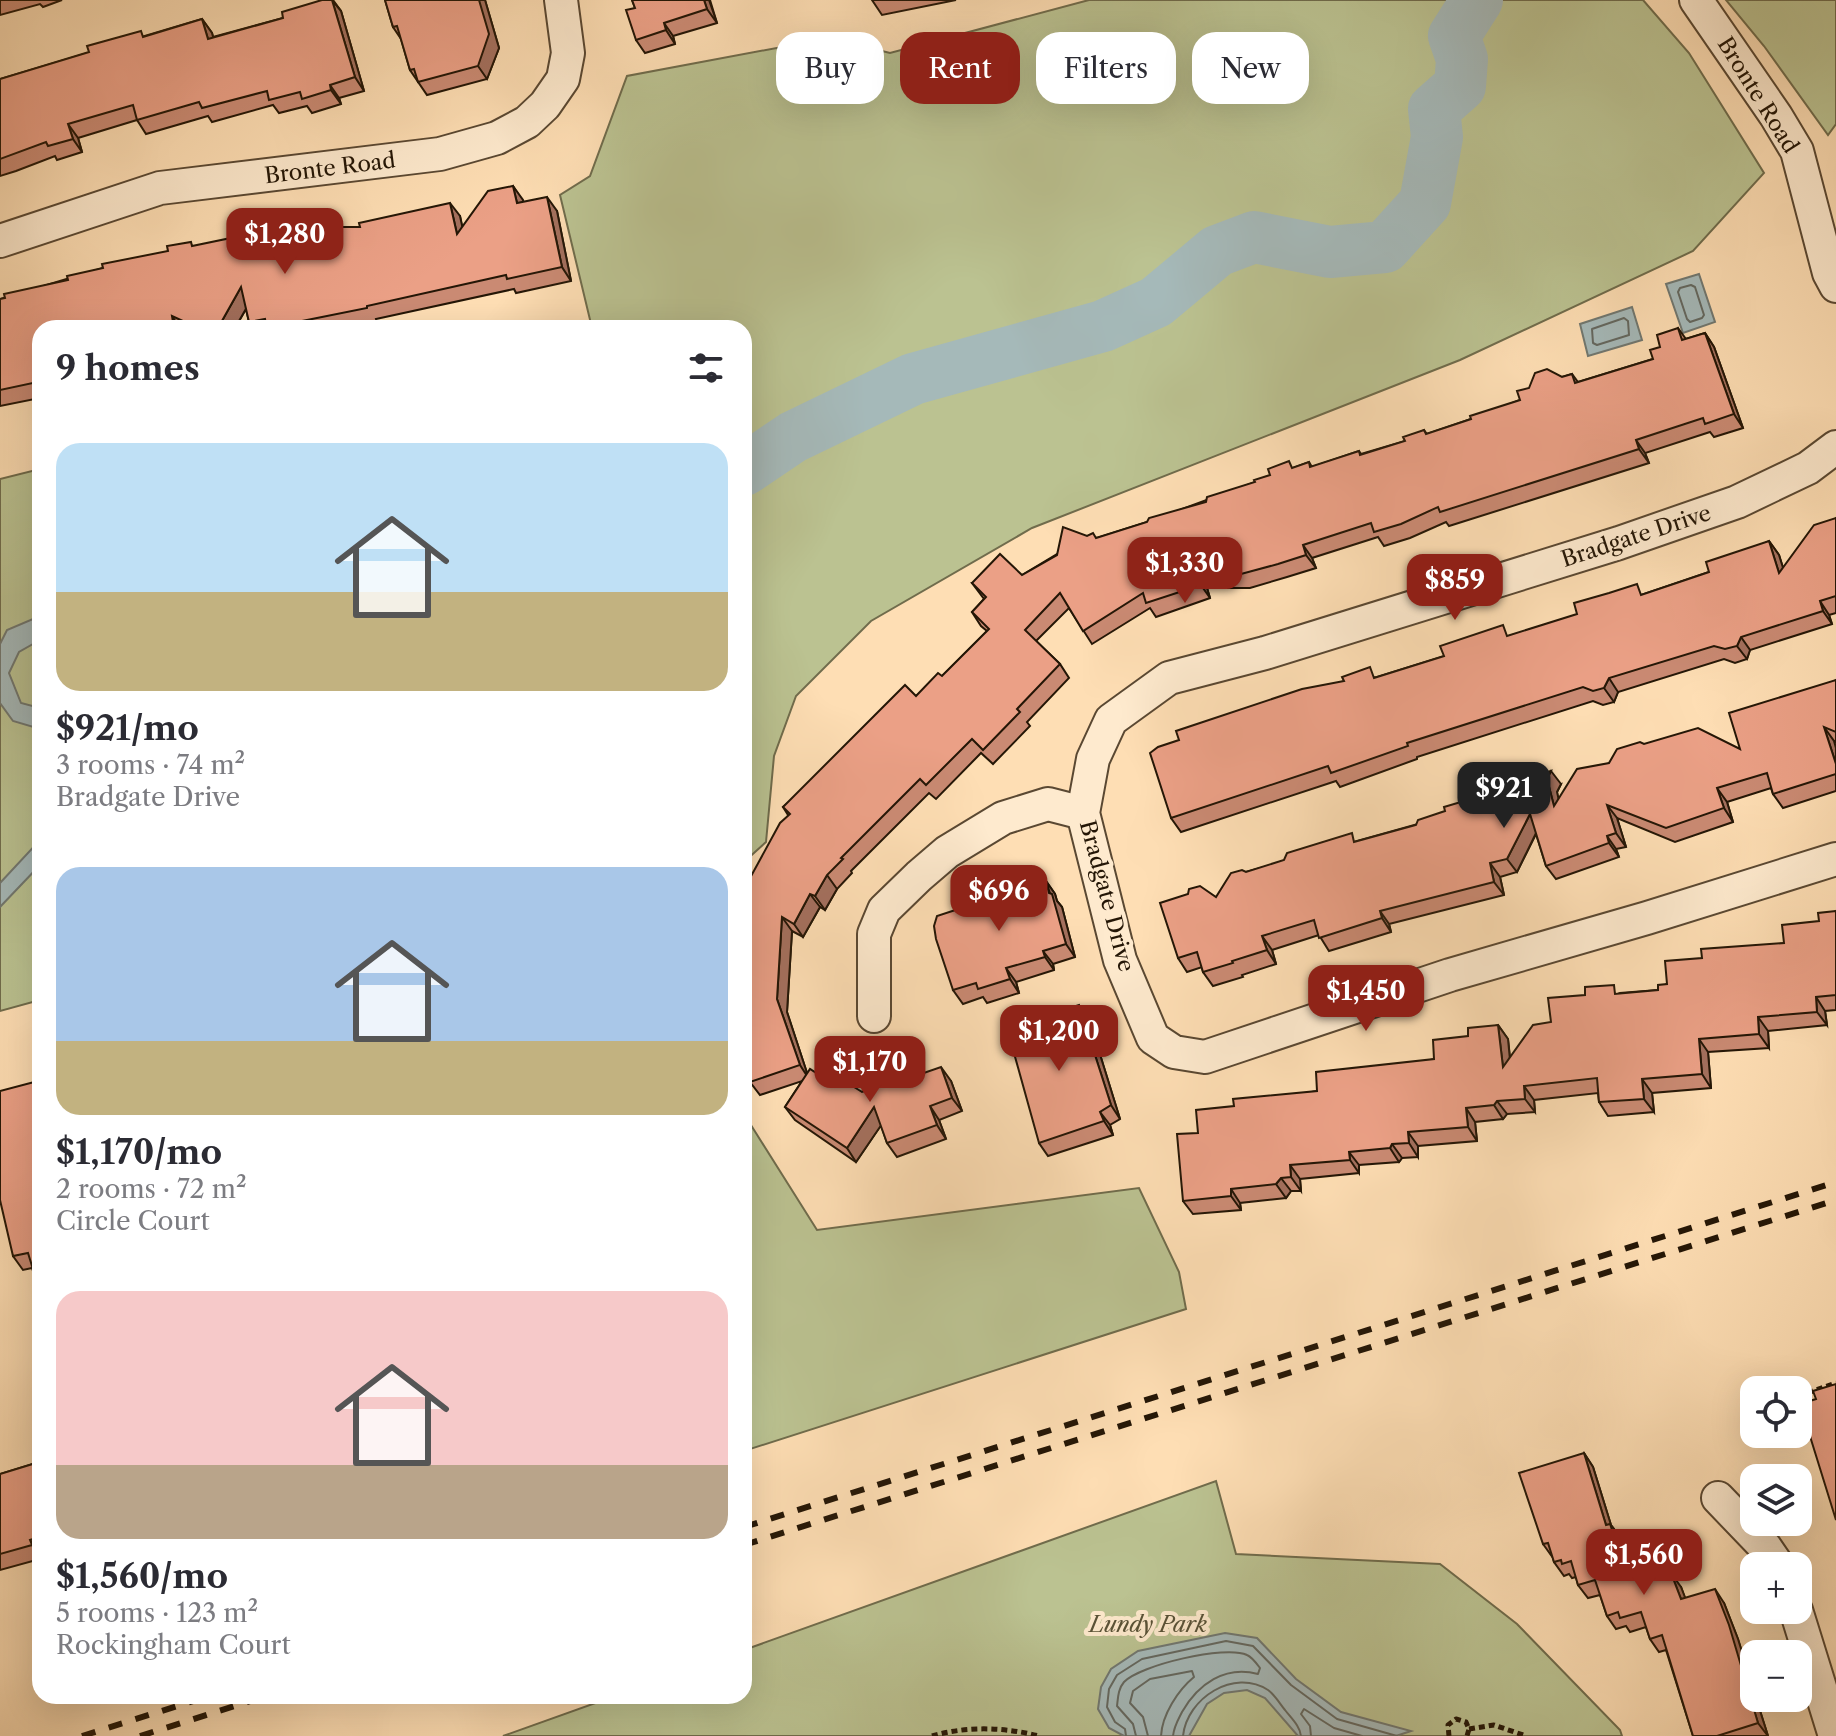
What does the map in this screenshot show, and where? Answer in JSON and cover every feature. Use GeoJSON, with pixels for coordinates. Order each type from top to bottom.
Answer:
{"type":"FeatureCollection","features":[{"type":"Feature","properties":{"kind":"street","name":"Bronte Road"},"geometry":{"type":"LineString","coordinates":[[0,241],[160,188],[440,154],[497,138],[527,122],[545,105],[563,79],[568,53],[561,0]]}},
{"type":"Feature","properties":{"kind":"street","name":"Bronte Road"},"geometry":{"type":"LineString","coordinates":[[1696,0],[1797,151],[1829,273],[1836,286]]}},
{"type":"Feature","properties":{"kind":"street","name":"Bradgate Drive"},"geometry":{"type":"LineString","coordinates":[[1836,447],[1808,468],[1737,502],[1649,533],[1265,653],[1169,678],[1111,720],[1093,759],[1083,813],[1120,960],[1153,1038],[1174,1052],[1205,1057],[1450,975],[1836,859]]}},
{"type":"Feature","properties":{"kind":"street"},"geometry":{"type":"LineString","coordinates":[[874,1016],[874,934],[884,910],[947,852],[1003,818],[1048,804],[1083,813]]}},
{"type":"Feature","properties":{"kind":"street"},"geometry":{"type":"LineString","coordinates":[[1718,1498],[1768,1552]]}},
{"type":"Feature","properties":{"kind":"street"},"geometry":{"type":"LineString","coordinates":[[1800,1624],[1835,1736]]}},
{"type":"Feature","properties":{"kind":"path"},"geometry":{"type":"LineString","coordinates":[[1812,1391],[1836,1383]]}},
{"type":"Feature","properties":{"kind":"path"},"geometry":{"type":"LineString","coordinates":[[1449,1736],[1448,1725],[1456,1719],[1466,1722],[1469,1729],[1467,1736]]}},
{"type":"Feature","properties":{"kind":"path"},"geometry":{"type":"LineString","coordinates":[[1469,1729],[1494,1725],[1526,1736]]}},
{"type":"Feature","properties":{"kind":"path"},"geometry":{"type":"LineString","coordinates":[[932,1736],[950,1731],[999,1729],[1039,1736]]}},
{"type":"Feature","properties":{"kind":"green space"},"geometry":{"type":"Polygon","coordinates":[[[1089,0],[1643,0],[1689,53],[1764,173],[1693,251],[1460,360],[1032,528],[871,621],[796,696],[774,756],[766,842],[752,855],[752,320],[590,320],[560,195],[590,176],[627,76],[776,48],[776,104],[884,104],[884,52],[900,50],[900,104],[1020,104],[1020,32],[969,32],[1089,0]]]}},
{"type":"Feature","properties":{"kind":"green space"},"geometry":{"type":"Polygon","coordinates":[[[1726,0],[1836,0],[1836,124],[1828,135],[1764,46],[1726,0]]]}},
{"type":"Feature","properties":{"kind":"green space"},"geometry":{"type":"Polygon","coordinates":[[[32,471],[32,1002],[0,1011],[0,479],[32,471]]]}},
{"type":"Feature","properties":{"kind":"green space"},"geometry":{"type":"Polygon","coordinates":[[[752,1127],[817,1230],[1139,1188],[1179,1272],[1186,1309],[752,1448],[752,1127]]]}},
{"type":"Feature","properties":{"kind":"green space","name":"Lundy Park"},"geometry":{"type":"Polygon","coordinates":[[[1216,1481],[1236,1554],[1440,1564],[1517,1624],[1620,1730],[1622,1736],[503,1736],[593,1704],[752,1704],[752,1647],[1216,1481]]]}},
{"type":"Feature","properties":{"kind":"water"},"geometry":{"type":"Polygon","coordinates":[[[1699,274],[1715,322],[1683,333],[1666,284],[1699,274]]]}},
{"type":"Feature","properties":{"kind":"water"},"geometry":{"type":"Polygon","coordinates":[[[1632,307],[1642,340],[1588,356],[1580,324],[1632,307]]]}},
{"type":"Feature","properties":{"kind":"water"},"geometry":{"type":"Polygon","coordinates":[[[32,619],[32,645],[19,652],[9,673],[21,703],[32,706],[32,727],[13,721],[0,703],[0,644],[7,630],[32,619]]]}},
{"type":"Feature","properties":{"kind":"water"},"geometry":{"type":"Polygon","coordinates":[[[32,849],[32,873],[0,907],[0,883],[32,849]]]}},
{"type":"Feature","properties":{"kind":"water"},"geometry":{"type":"Polygon","coordinates":[[[1225,1633],[1257,1638],[1296,1679],[1341,1712],[1411,1731],[1396,1736],[1298,1736],[1265,1698],[1247,1690],[1224,1693],[1207,1704],[1189,1736],[1124,1736],[1109,1728],[1098,1709],[1101,1687],[1111,1669],[1138,1651],[1225,1633]]]}},
{"type":"Feature","properties":{"kind":"building"},"geometry":{"type":"Polygon","coordinates":[[[332,0],[355,77],[330,85],[331,90],[302,99],[300,92],[269,100],[267,91],[202,108],[199,102],[137,120],[133,105],[68,124],[73,139],[48,146],[46,142],[0,159],[0,79],[89,52],[87,46],[141,31],[143,37],[202,19],[208,39],[283,18],[282,12],[332,0]]]}},
{"type":"Feature","properties":{"kind":"building"},"geometry":{"type":"Polygon","coordinates":[[[385,0],[479,0],[489,34],[478,66],[418,82],[414,69],[410,70],[397,26],[393,27],[385,0]]]}},
{"type":"Feature","properties":{"kind":"building"},"geometry":{"type":"Polygon","coordinates":[[[632,0],[704,0],[707,9],[664,23],[666,30],[636,40],[626,10],[635,8],[632,0]]]}},
{"type":"Feature","properties":{"kind":"building"},"geometry":{"type":"Polygon","coordinates":[[[513,186],[517,203],[547,197],[562,267],[507,279],[506,275],[307,320],[249,320],[241,287],[222,320],[181,320],[172,316],[173,320],[32,320],[32,383],[0,390],[0,299],[5,298],[4,294],[68,280],[67,276],[103,268],[102,264],[168,251],[167,246],[191,242],[192,246],[255,233],[260,257],[298,231],[320,227],[360,227],[359,223],[450,203],[457,234],[488,191],[513,186]]]}},
{"type":"Feature","properties":{"kind":"building"},"geometry":{"type":"Polygon","coordinates":[[[1678,328],[1682,340],[1705,333],[1734,414],[1705,424],[1703,418],[1636,440],[1639,449],[1440,512],[1438,507],[1401,524],[1374,532],[1371,523],[1303,545],[1306,555],[1278,564],[1241,574],[1198,574],[1201,585],[1146,603],[1143,593],[1083,631],[1060,593],[1025,630],[1060,664],[1017,709],[1020,712],[983,750],[972,739],[926,785],[920,779],[841,858],[815,896],[810,894],[794,924],[782,917],[777,999],[800,1065],[752,1081],[752,874],[780,823],[790,814],[783,807],[905,685],[916,696],[938,673],[942,676],[989,629],[972,612],[986,597],[972,583],[1000,554],[1022,575],[1057,555],[1063,527],[1087,536],[1093,533],[1096,538],[1147,522],[1149,518],[1206,502],[1207,497],[1270,475],[1268,469],[1289,461],[1292,468],[1309,462],[1310,467],[1359,451],[1360,455],[1405,441],[1403,437],[1424,430],[1426,434],[1520,400],[1517,391],[1529,388],[1535,373],[1547,369],[1562,377],[1572,374],[1575,383],[1653,359],[1650,350],[1660,347],[1657,335],[1678,328]]]}},
{"type":"Feature","properties":{"kind":"building"},"geometry":{"type":"Polygon","coordinates":[[[1836,518],[1836,596],[1820,601],[1823,611],[1741,637],[1737,646],[1725,649],[1714,646],[1609,678],[1604,688],[1593,691],[1583,687],[1407,743],[1408,746],[1331,773],[1328,766],[1171,818],[1150,753],[1179,740],[1176,731],[1302,689],[1344,681],[1342,677],[1370,667],[1374,678],[1444,656],[1440,646],[1503,625],[1507,636],[1577,614],[1574,603],[1637,584],[1641,595],[1709,572],[1706,562],[1769,541],[1779,573],[1814,525],[1836,518]]]}},
{"type":"Feature","properties":{"kind":"building"},"geometry":{"type":"Polygon","coordinates":[[[1836,680],[1836,732],[1824,727],[1836,764],[1836,774],[1773,794],[1767,773],[1717,788],[1724,808],[1666,828],[1607,805],[1616,833],[1607,836],[1609,843],[1546,866],[1530,814],[1507,859],[1490,863],[1494,882],[1380,911],[1382,918],[1319,938],[1314,920],[1262,936],[1267,950],[1203,972],[1197,952],[1178,958],[1160,903],[1188,894],[1189,889],[1200,886],[1216,897],[1231,873],[1246,872],[1284,860],[1287,853],[1352,833],[1354,842],[1416,825],[1418,820],[1445,811],[1444,807],[1461,802],[1462,798],[1551,771],[1547,779],[1554,806],[1577,769],[1609,763],[1617,749],[1640,742],[1644,744],[1698,728],[1740,749],[1729,713],[1836,680]]]}},
{"type":"Feature","properties":{"kind":"building"},"geometry":{"type":"Polygon","coordinates":[[[1031,875],[1046,881],[1066,944],[1043,951],[1045,957],[1006,968],[1010,979],[978,989],[976,983],[953,990],[936,939],[934,926],[937,916],[992,898],[989,888],[1031,875]]]}},
{"type":"Feature","properties":{"kind":"building"},"geometry":{"type":"Polygon","coordinates":[[[1836,911],[1836,995],[1816,997],[1817,1012],[1758,1017],[1759,1034],[1699,1039],[1702,1074],[1642,1079],[1644,1099],[1599,1102],[1597,1078],[1524,1086],[1525,1099],[1466,1108],[1468,1127],[1408,1132],[1409,1143],[1349,1152],[1350,1160],[1290,1165],[1291,1177],[1281,1178],[1276,1184],[1231,1189],[1231,1196],[1183,1201],[1177,1134],[1198,1133],[1196,1110],[1234,1106],[1233,1099],[1317,1091],[1316,1072],[1434,1059],[1433,1040],[1468,1036],[1468,1028],[1498,1025],[1503,1067],[1533,1025],[1551,1022],[1548,998],[1585,995],[1585,987],[1614,985],[1615,994],[1658,990],[1658,985],[1667,984],[1665,961],[1702,958],[1701,949],[1784,943],[1782,925],[1819,921],[1818,913],[1836,911]]]}},
{"type":"Feature","properties":{"kind":"building"},"geometry":{"type":"Polygon","coordinates":[[[1079,1005],[1111,1105],[1100,1112],[1104,1121],[1039,1143],[1007,1028],[1079,1005]]]}},
{"type":"Feature","properties":{"kind":"building"},"geometry":{"type":"Polygon","coordinates":[[[941,1067],[952,1098],[930,1106],[937,1125],[887,1143],[874,1107],[847,1148],[785,1107],[810,1069],[830,1082],[835,1075],[862,1092],[896,1080],[894,1075],[915,1068],[918,1075],[941,1067]]]}},
{"type":"Feature","properties":{"kind":"building"},"geometry":{"type":"Polygon","coordinates":[[[32,1083],[32,1266],[28,1253],[13,1256],[0,1200],[0,1091],[32,1083]]]}},
{"type":"Feature","properties":{"kind":"building"},"geometry":{"type":"Polygon","coordinates":[[[1836,1384],[1836,1520],[1812,1443],[1812,1400],[1816,1399],[1813,1391],[1836,1384]]]}},
{"type":"Feature","properties":{"kind":"building"},"geometry":{"type":"Polygon","coordinates":[[[1584,1453],[1606,1525],[1610,1524],[1618,1547],[1628,1544],[1640,1582],[1671,1573],[1681,1599],[1715,1589],[1740,1662],[1740,1712],[1755,1712],[1758,1723],[1717,1736],[1693,1736],[1662,1635],[1650,1639],[1641,1612],[1620,1618],[1618,1612],[1607,1616],[1595,1580],[1578,1585],[1571,1561],[1562,1564],[1561,1560],[1554,1562],[1548,1543],[1543,1544],[1519,1473],[1584,1453]]]}},
{"type":"Feature","properties":{"kind":"building"},"geometry":{"type":"Polygon","coordinates":[[[32,1464],[32,1545],[0,1554],[0,1474],[32,1464]]]}},
{"type":"Feature","properties":{"kind":"waterway"},"geometry":{"type":"LineString","coordinates":[[752,465],[793,437],[913,379],[1103,326],[1156,302],[1217,251],[1254,237],[1330,252],[1385,247],[1425,203],[1437,137],[1434,109],[1460,86],[1462,59],[1454,36],[1477,0]]}},
{"type":"Feature","properties":{"kind":"railway"},"geometry":{"type":"LineString","coordinates":[[752,1524],[1836,1182]]}},
{"type":"Feature","properties":{"kind":"railway"},"geometry":{"type":"LineString","coordinates":[[752,1542],[1836,1200]]}},
{"type":"Feature","properties":{"kind":"railway"},"geometry":{"type":"LineString","coordinates":[[82,1736],[184,1704]]}},
{"type":"Feature","properties":{"kind":"railway"},"geometry":{"type":"LineString","coordinates":[[140,1736],[241,1704]]}}]}
